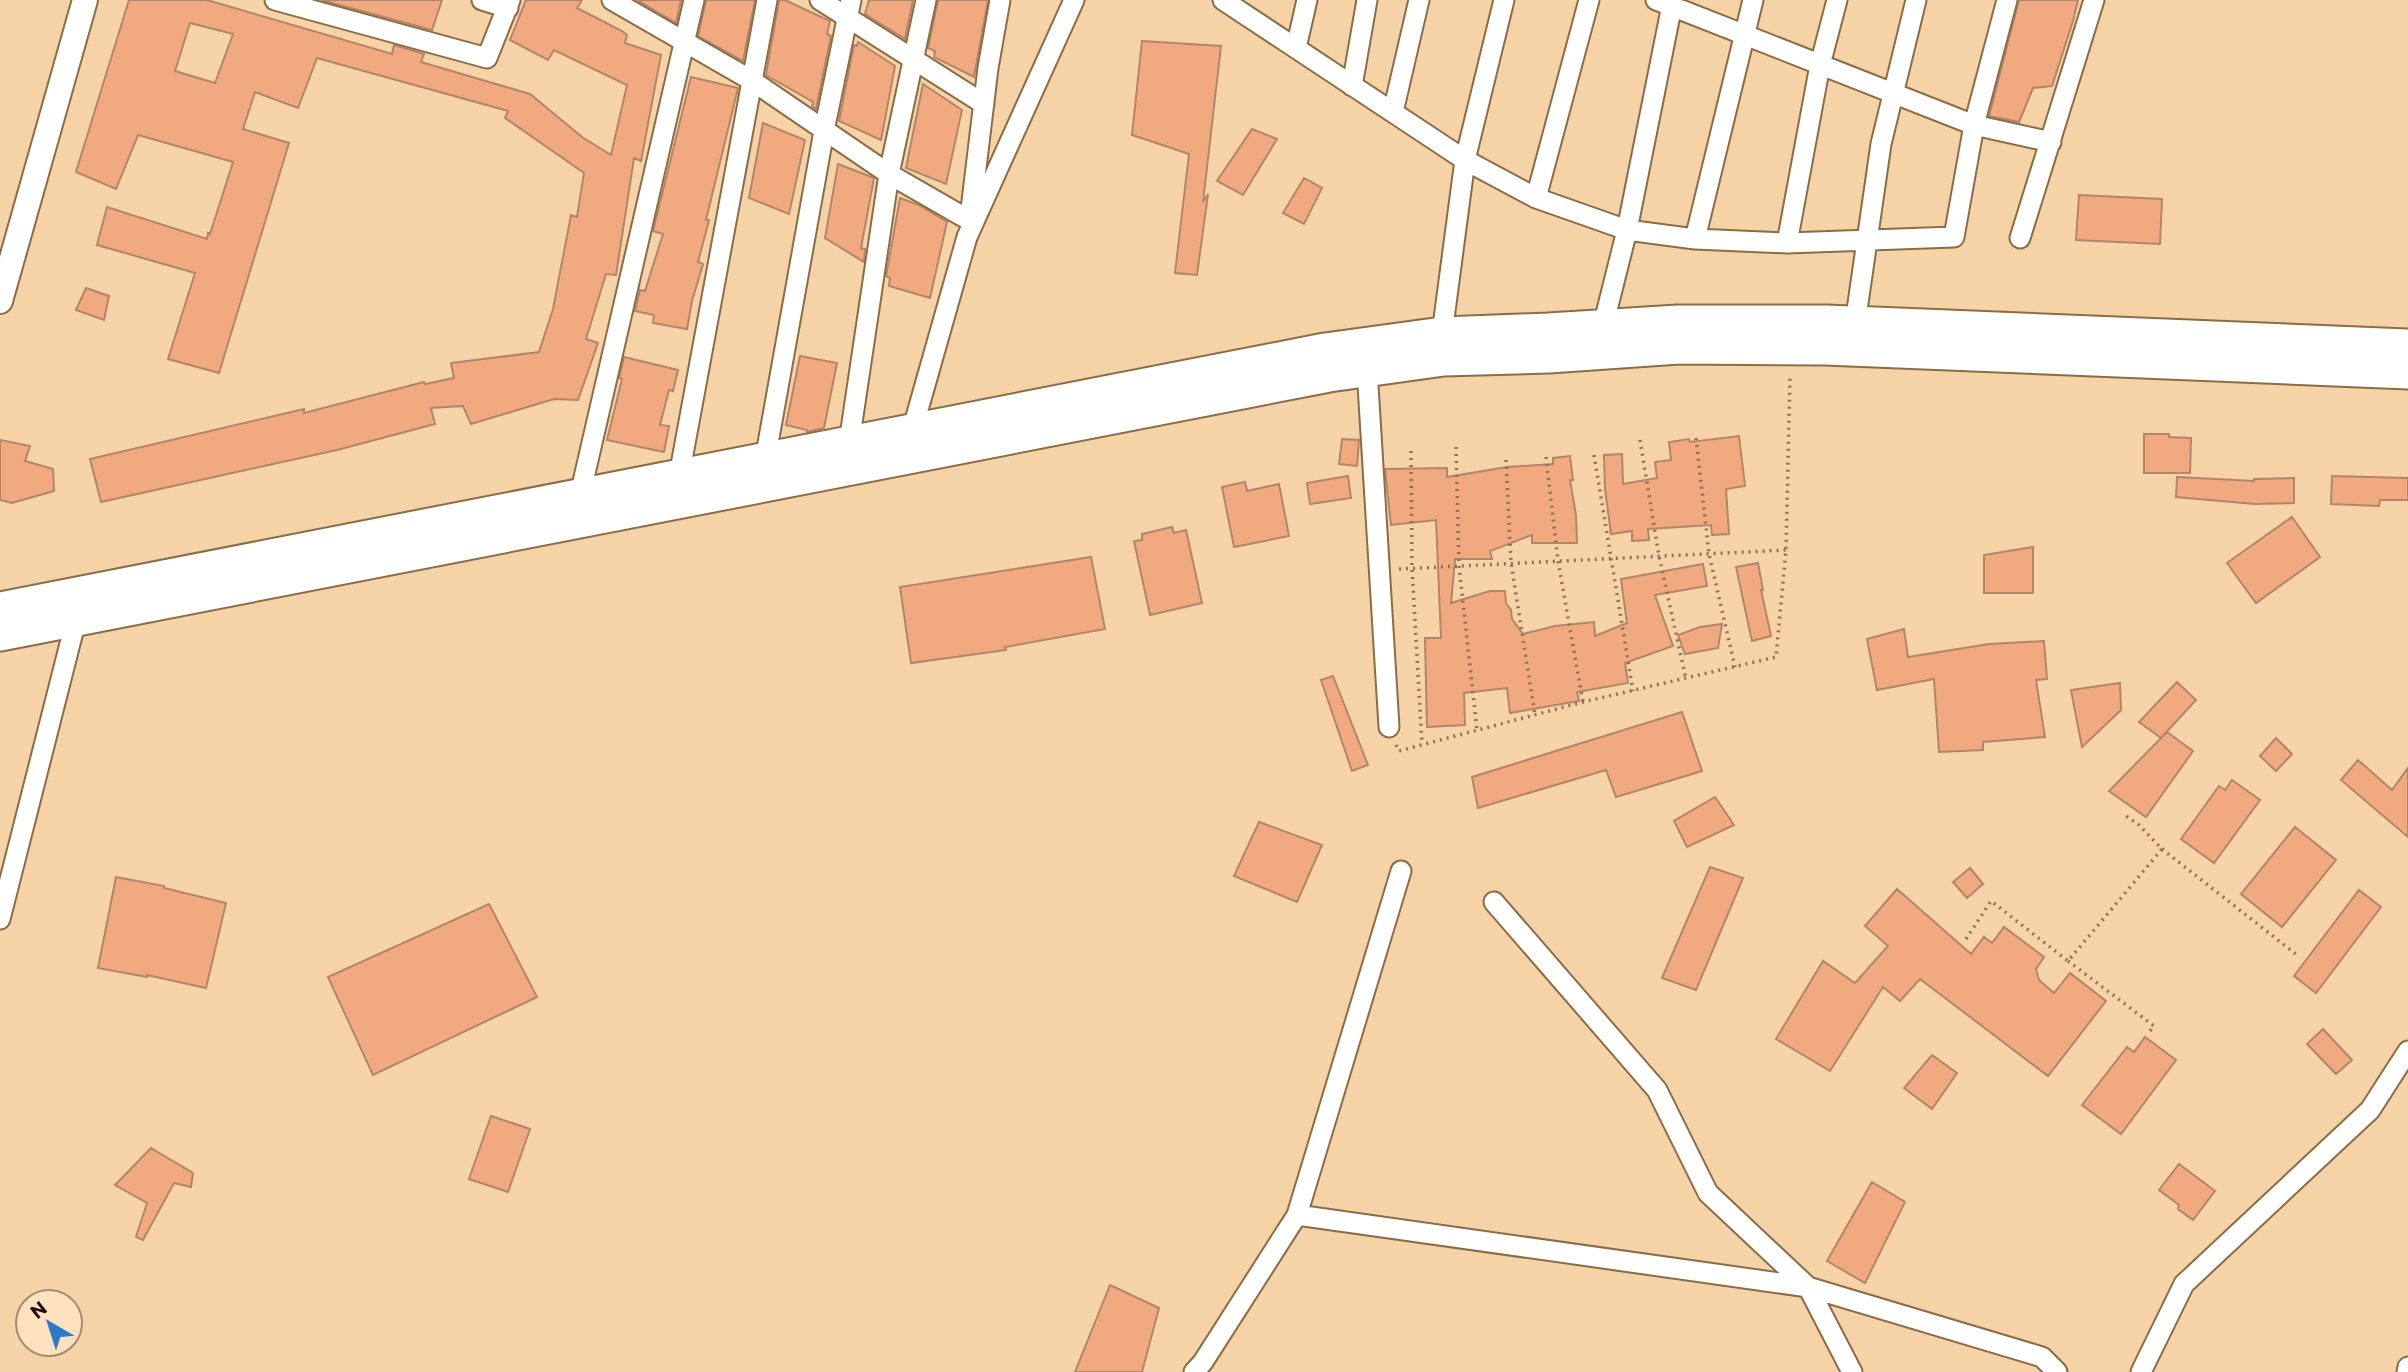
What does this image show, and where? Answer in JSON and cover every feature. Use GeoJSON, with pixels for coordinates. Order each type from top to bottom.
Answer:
{"type":"FeatureCollection","features":[{"type":"Feature","properties":{"kind":"highway"},"geometry":{"type":"LineString","coordinates":[[0,609],[1325,350],[1442,334],[1678,322],[1791,321],[2408,346]]}},
{"type":"Feature","properties":{"kind":"highway"},"geometry":{"type":"LineString","coordinates":[[0,634],[1367,369],[1444,359],[1549,356],[1679,347],[1790,347],[2408,372]]}},
{"type":"Feature","properties":{"kind":"street"},"geometry":{"type":"LineString","coordinates":[[0,301],[85,0]]}},
{"type":"Feature","properties":{"kind":"street"},"geometry":{"type":"LineString","coordinates":[[275,0],[487,58],[509,4],[481,0]]}},
{"type":"Feature","properties":{"kind":"street"},"geometry":{"type":"LineString","coordinates":[[612,0],[751,80],[968,228]]}},
{"type":"Feature","properties":{"kind":"street"},"geometry":{"type":"LineString","coordinates":[[580,495],[694,0]]}},
{"type":"Feature","properties":{"kind":"street"},"geometry":{"type":"LineString","coordinates":[[679,476],[767,0]]}},
{"type":"Feature","properties":{"kind":"street"},"geometry":{"type":"LineString","coordinates":[[820,0],[849,8],[914,58],[984,104]]}},
{"type":"Feature","properties":{"kind":"street"},"geometry":{"type":"LineString","coordinates":[[849,443],[889,174],[926,0]]}},
{"type":"Feature","properties":{"kind":"street"},"geometry":{"type":"LineString","coordinates":[[912,430],[968,228],[1000,0]]}},
{"type":"Feature","properties":{"kind":"street"},"geometry":{"type":"LineString","coordinates":[[968,228],[1074,0]]}},
{"type":"Feature","properties":{"kind":"street"},"geometry":{"type":"LineString","coordinates":[[1223,0],[1254,10],[1296,48],[1352,86],[1465,160],[1536,198],[1627,230],[1695,239],[1787,243],[1954,237],[1974,125],[2007,0]]}},
{"type":"Feature","properties":{"kind":"street"},"geometry":{"type":"LineString","coordinates":[[1296,48],[1307,0]]}},
{"type":"Feature","properties":{"kind":"street"},"geometry":{"type":"LineString","coordinates":[[1352,86],[1367,0]]}},
{"type":"Feature","properties":{"kind":"street"},"geometry":{"type":"LineString","coordinates":[[1393,112],[1419,0]]}},
{"type":"Feature","properties":{"kind":"street"},"geometry":{"type":"LineString","coordinates":[[1442,334],[1465,160],[1504,0]]}},
{"type":"Feature","properties":{"kind":"street"},"geometry":{"type":"LineString","coordinates":[[1536,198],[1589,0]]}},
{"type":"Feature","properties":{"kind":"street"},"geometry":{"type":"LineString","coordinates":[[1695,239],[1753,0]]}},
{"type":"Feature","properties":{"kind":"street"},"geometry":{"type":"LineString","coordinates":[[1787,243],[1820,65],[1837,0]]}},
{"type":"Feature","properties":{"kind":"street"},"geometry":{"type":"LineString","coordinates":[[1855,324],[1881,144],[1916,0]]}},
{"type":"Feature","properties":{"kind":"street"},"geometry":{"type":"LineString","coordinates":[[2021,238],[2094,0]]}},
{"type":"Feature","properties":{"kind":"street"},"geometry":{"type":"LineString","coordinates":[[1603,326],[1627,230],[1666,2],[1744,36],[1974,125],[2051,142]]}},
{"type":"Feature","properties":{"kind":"street"},"geometry":{"type":"LineString","coordinates":[[765,460],[824,131],[849,8]]}},
{"type":"Feature","properties":{"kind":"street"},"geometry":{"type":"LineString","coordinates":[[1367,369],[1389,727]]}},
{"type":"Feature","properties":{"kind":"street"},"geometry":{"type":"LineString","coordinates":[[0,919],[76,620]]}},
{"type":"Feature","properties":{"kind":"street"},"geometry":{"type":"LineString","coordinates":[[1194,1372],[1203,1363],[1297,1215],[1401,871]]}},
{"type":"Feature","properties":{"kind":"street"},"geometry":{"type":"LineString","coordinates":[[1494,902],[1657,1090],[1708,1194],[1808,1287],[1852,1372]]}},
{"type":"Feature","properties":{"kind":"street"},"geometry":{"type":"LineString","coordinates":[[2141,1372],[2183,1284],[2370,1110],[2408,1051]]}},
{"type":"Feature","properties":{"kind":"street"},"geometry":{"type":"LineString","coordinates":[[1297,1215],[1808,1287],[2042,1357],[2057,1372]]}},
{"type":"Feature","properties":{"kind":"street"},"geometry":{"type":"LineString","coordinates":[[2407,1372],[2408,1367]]}},
{"type":"Feature","properties":{"kind":"path"},"geometry":{"type":"LineString","coordinates":[[1389,727],[1399,751],[1583,702],[1776,657],[1786,550],[1790,347]]}},
{"type":"Feature","properties":{"kind":"path"},"geometry":{"type":"LineString","coordinates":[[1696,438],[1709,554],[1735,667]]}},
{"type":"Feature","properties":{"kind":"path"},"geometry":{"type":"LineString","coordinates":[[1640,440],[1659,556],[1686,679]]}},
{"type":"Feature","properties":{"kind":"path"},"geometry":{"type":"LineString","coordinates":[[1456,447],[1459,566],[1477,730]]}},
{"type":"Feature","properties":{"kind":"path"},"geometry":{"type":"LineString","coordinates":[[1410,451],[1412,568],[1422,744]]}},
{"type":"Feature","properties":{"kind":"path"},"geometry":{"type":"LineString","coordinates":[[1594,455],[1609,559],[1633,691]]}},
{"type":"Feature","properties":{"kind":"path"},"geometry":{"type":"LineString","coordinates":[[1546,457],[1558,561],[1583,702]]}},
{"type":"Feature","properties":{"kind":"path"},"geometry":{"type":"LineString","coordinates":[[1506,460],[1511,563],[1535,715]]}},
{"type":"Feature","properties":{"kind":"path"},"geometry":{"type":"LineString","coordinates":[[1380,570],[1786,550]]}},
{"type":"Feature","properties":{"kind":"path"},"geometry":{"type":"LineString","coordinates":[[2126,816],[2139,825],[2162,849],[2297,955]]}},
{"type":"Feature","properties":{"kind":"path"},"geometry":{"type":"LineString","coordinates":[[2068,961],[2162,849]]}},
{"type":"Feature","properties":{"kind":"path"},"geometry":{"type":"LineString","coordinates":[[1966,939],[1991,901],[2154,1026],[2150,1031]]}},
{"type":"Feature","properties":{"kind":"building"},"geometry":{"type":"Polygon","coordinates":[[[129,0],[207,0],[392,54],[394,45],[424,54],[421,62],[530,94],[582,137],[611,155],[627,85],[554,50],[548,60],[510,40],[526,0],[582,0],[577,8],[622,31],[627,35],[625,43],[661,55],[641,161],[634,158],[616,275],[606,274],[586,339],[598,343],[578,400],[554,399],[471,424],[463,406],[431,408],[435,424],[337,450],[101,502],[90,459],[304,409],[304,413],[424,382],[425,384],[454,378],[451,363],[539,352],[553,309],[571,215],[577,217],[584,173],[505,118],[508,111],[317,58],[298,108],[255,92],[243,129],[289,143],[219,373],[168,359],[195,273],[97,245],[107,207],[207,239],[233,162],[138,135],[116,189],[76,172],[129,0]],[[190,23],[175,71],[215,83],[233,34],[190,23]]]}},
{"type":"Feature","properties":{"kind":"building"},"geometry":{"type":"Polygon","coordinates":[[[321,0],[442,0],[432,30],[321,0]]]}},
{"type":"Feature","properties":{"kind":"building"},"geometry":{"type":"Polygon","coordinates":[[[637,0],[681,0],[676,23],[637,0]]]}},
{"type":"Feature","properties":{"kind":"building"},"geometry":{"type":"Polygon","coordinates":[[[706,0],[755,0],[743,61],[698,36],[706,0]]]}},
{"type":"Feature","properties":{"kind":"building"},"geometry":{"type":"Polygon","coordinates":[[[779,0],[785,0],[830,21],[827,34],[831,36],[816,109],[812,106],[813,102],[766,75],[779,0]]]}},
{"type":"Feature","properties":{"kind":"building"},"geometry":{"type":"Polygon","coordinates":[[[869,0],[913,0],[905,39],[865,14],[869,0]]]}},
{"type":"Feature","properties":{"kind":"building"},"geometry":{"type":"Polygon","coordinates":[[[938,0],[988,0],[974,77],[934,57],[935,51],[928,48],[938,0]]]}},
{"type":"Feature","properties":{"kind":"building"},"geometry":{"type":"Polygon","coordinates":[[[2019,0],[2078,0],[2052,86],[2033,88],[2019,122],[1989,116],[2019,0]]]}},
{"type":"Feature","properties":{"kind":"building"},"geometry":{"type":"Polygon","coordinates":[[[1142,41],[1221,46],[1203,202],[1208,194],[1197,275],[1175,273],[1189,154],[1132,135],[1142,41]]]}},
{"type":"Feature","properties":{"kind":"building"},"geometry":{"type":"Polygon","coordinates":[[[858,42],[895,66],[881,140],[839,121],[854,45],[857,46],[858,42]]]}},
{"type":"Feature","properties":{"kind":"building"},"geometry":{"type":"Polygon","coordinates":[[[691,77],[738,88],[706,220],[709,220],[698,262],[703,264],[687,329],[653,323],[654,315],[635,311],[640,290],[645,291],[663,234],[653,231],[691,77]]]}},
{"type":"Feature","properties":{"kind":"building"},"geometry":{"type":"Polygon","coordinates":[[[923,84],[962,110],[946,184],[906,168],[923,84]]]}},
{"type":"Feature","properties":{"kind":"building"},"geometry":{"type":"Polygon","coordinates":[[[763,123],[805,140],[789,214],[749,198],[763,123]]]}},
{"type":"Feature","properties":{"kind":"building"},"geometry":{"type":"Polygon","coordinates":[[[1252,129],[1277,139],[1243,195],[1217,181],[1252,129]]]}},
{"type":"Feature","properties":{"kind":"building"},"geometry":{"type":"Polygon","coordinates":[[[838,164],[874,178],[861,248],[865,249],[864,262],[825,238],[838,164]]]}},
{"type":"Feature","properties":{"kind":"building"},"geometry":{"type":"Polygon","coordinates":[[[1304,178],[1322,188],[1304,224],[1283,213],[1304,178]]]}},
{"type":"Feature","properties":{"kind":"building"},"geometry":{"type":"Polygon","coordinates":[[[2079,195],[2162,199],[2160,244],[2076,240],[2079,195]]]}},
{"type":"Feature","properties":{"kind":"building"},"geometry":{"type":"Polygon","coordinates":[[[900,198],[919,205],[947,222],[930,298],[889,286],[890,278],[886,276],[900,198]]]}},
{"type":"Feature","properties":{"kind":"building"},"geometry":{"type":"Polygon","coordinates":[[[86,288],[109,296],[104,320],[76,310],[86,288]]]}},
{"type":"Feature","properties":{"kind":"building"},"geometry":{"type":"Polygon","coordinates":[[[800,356],[837,363],[824,428],[807,432],[786,425],[800,356]]]}},
{"type":"Feature","properties":{"kind":"building"},"geometry":{"type":"Polygon","coordinates":[[[624,357],[678,370],[673,391],[669,390],[660,425],[669,426],[664,452],[607,440],[622,379],[619,378],[624,357]]]}},
{"type":"Feature","properties":{"kind":"building"},"geometry":{"type":"Polygon","coordinates":[[[2144,434],[2169,434],[2169,437],[2191,438],[2190,473],[2144,473],[2144,434]]]}},
{"type":"Feature","properties":{"kind":"building"},"geometry":{"type":"Polygon","coordinates":[[[1739,436],[1745,486],[1726,489],[1729,534],[1712,535],[1711,525],[1648,529],[1649,540],[1632,541],[1632,531],[1611,534],[1604,455],[1622,454],[1623,484],[1657,478],[1655,462],[1671,460],[1669,442],[1739,436]]]}},
{"type":"Feature","properties":{"kind":"building"},"geometry":{"type":"Polygon","coordinates":[[[1342,439],[1359,440],[1357,466],[1339,464],[1342,439]]]}},
{"type":"Feature","properties":{"kind":"building"},"geometry":{"type":"Polygon","coordinates":[[[0,440],[30,446],[25,461],[53,469],[54,491],[12,503],[0,500],[0,440]]]}},
{"type":"Feature","properties":{"kind":"building"},"geometry":{"type":"Polygon","coordinates":[[[1570,456],[1577,543],[1532,543],[1532,535],[1490,551],[1492,559],[1455,559],[1451,603],[1490,591],[1505,591],[1512,619],[1523,634],[1555,626],[1594,622],[1595,636],[1627,623],[1621,579],[1703,564],[1707,586],[1655,595],[1673,646],[1625,663],[1628,683],[1577,692],[1579,701],[1510,713],[1507,688],[1464,693],[1465,725],[1427,727],[1425,638],[1441,638],[1436,520],[1391,525],[1385,469],[1447,468],[1447,477],[1507,467],[1553,464],[1553,458],[1570,456]]]}},
{"type":"Feature","properties":{"kind":"building"},"geometry":{"type":"Polygon","coordinates":[[[1348,476],[1351,498],[1310,504],[1307,483],[1348,476]]]}},
{"type":"Feature","properties":{"kind":"building"},"geometry":{"type":"Polygon","coordinates":[[[2332,476],[2408,478],[2408,500],[2380,500],[2379,506],[2331,504],[2332,476]]]}},
{"type":"Feature","properties":{"kind":"building"},"geometry":{"type":"Polygon","coordinates":[[[2177,477],[2254,481],[2294,478],[2294,503],[2255,504],[2176,497],[2177,477]]]}},
{"type":"Feature","properties":{"kind":"building"},"geometry":{"type":"Polygon","coordinates":[[[1245,482],[1247,491],[1279,484],[1289,536],[1234,547],[1222,487],[1245,482]]]}},
{"type":"Feature","properties":{"kind":"building"},"geometry":{"type":"Polygon","coordinates":[[[2292,517],[2320,557],[2256,603],[2227,563],[2292,517]]]}},
{"type":"Feature","properties":{"kind":"building"},"geometry":{"type":"Polygon","coordinates":[[[1172,527],[1174,533],[1186,530],[1202,603],[1150,615],[1134,541],[1142,540],[1142,534],[1172,527]]]}},
{"type":"Feature","properties":{"kind":"building"},"geometry":{"type":"Polygon","coordinates":[[[2033,547],[2033,593],[1984,593],[1984,555],[2033,547]]]}},
{"type":"Feature","properties":{"kind":"building"},"geometry":{"type":"Polygon","coordinates":[[[1091,557],[1105,629],[1005,647],[1006,650],[911,663],[900,587],[1091,557]]]}},
{"type":"Feature","properties":{"kind":"building"},"geometry":{"type":"Polygon","coordinates":[[[1758,563],[1771,636],[1752,641],[1736,567],[1758,563]]]}},
{"type":"Feature","properties":{"kind":"building"},"geometry":{"type":"Polygon","coordinates":[[[1722,624],[1718,648],[1685,654],[1678,635],[1700,627],[1722,624]]]}},
{"type":"Feature","properties":{"kind":"building"},"geometry":{"type":"Polygon","coordinates":[[[1904,629],[1908,657],[1989,644],[2044,641],[2047,679],[2036,680],[2045,737],[1983,742],[1983,750],[1939,752],[1934,679],[1877,690],[1867,639],[1904,629]]]}},
{"type":"Feature","properties":{"kind":"building"},"geometry":{"type":"Polygon","coordinates":[[[1333,676],[1368,765],[1352,771],[1321,680],[1333,676]]]}},
{"type":"Feature","properties":{"kind":"building"},"geometry":{"type":"Polygon","coordinates":[[[2177,682],[2196,700],[2161,738],[2139,722],[2177,682]]]}},
{"type":"Feature","properties":{"kind":"building"},"geometry":{"type":"Polygon","coordinates":[[[2120,683],[2121,710],[2082,747],[2071,690],[2120,683]]]}},
{"type":"Feature","properties":{"kind":"building"},"geometry":{"type":"Polygon","coordinates":[[[1682,712],[1702,771],[1616,797],[1606,770],[1478,808],[1472,777],[1682,712]]]}},
{"type":"Feature","properties":{"kind":"building"},"geometry":{"type":"Polygon","coordinates":[[[2167,732],[2193,751],[2146,817],[2109,791],[2167,732]]]}},
{"type":"Feature","properties":{"kind":"building"},"geometry":{"type":"Polygon","coordinates":[[[2276,738],[2292,754],[2276,771],[2260,756],[2276,738]]]}},
{"type":"Feature","properties":{"kind":"building"},"geometry":{"type":"Polygon","coordinates":[[[2358,760],[2392,790],[2408,768],[2408,837],[2341,780],[2358,760]]]}},
{"type":"Feature","properties":{"kind":"building"},"geometry":{"type":"Polygon","coordinates":[[[2232,780],[2260,800],[2214,863],[2181,839],[2219,786],[2225,790],[2232,780]]]}},
{"type":"Feature","properties":{"kind":"building"},"geometry":{"type":"Polygon","coordinates":[[[1715,797],[1734,825],[1687,847],[1674,821],[1715,797]]]}},
{"type":"Feature","properties":{"kind":"building"},"geometry":{"type":"Polygon","coordinates":[[[1259,822],[1322,845],[1297,902],[1234,876],[1259,822]]]}},
{"type":"Feature","properties":{"kind":"building"},"geometry":{"type":"Polygon","coordinates":[[[2295,827],[2336,860],[2282,927],[2241,894],[2295,827]]]}},
{"type":"Feature","properties":{"kind":"building"},"geometry":{"type":"Polygon","coordinates":[[[1710,867],[1743,878],[1696,990],[1662,978],[1710,867]]]}},
{"type":"Feature","properties":{"kind":"building"},"geometry":{"type":"Polygon","coordinates":[[[1970,868],[1983,884],[1967,898],[1953,882],[1970,868]]]}},
{"type":"Feature","properties":{"kind":"building"},"geometry":{"type":"Polygon","coordinates":[[[116,877],[164,886],[226,903],[206,988],[98,968],[116,877]]]}},
{"type":"Feature","properties":{"kind":"building"},"geometry":{"type":"Polygon","coordinates":[[[1897,889],[1971,954],[1984,937],[1992,943],[2004,927],[2044,957],[2036,969],[2039,980],[2054,993],[2070,973],[2106,1001],[2048,1076],[1920,979],[1900,1001],[1883,987],[1830,1071],[1776,1039],[1823,961],[1855,983],[1888,946],[1865,926],[1897,889]]]}},
{"type":"Feature","properties":{"kind":"building"},"geometry":{"type":"Polygon","coordinates":[[[2359,890],[2381,907],[2316,993],[2294,976],[2359,890]]]}},
{"type":"Feature","properties":{"kind":"building"},"geometry":{"type":"Polygon","coordinates":[[[489,904],[537,997],[373,1075],[328,977],[489,904]]]}},
{"type":"Feature","properties":{"kind":"building"},"geometry":{"type":"Polygon","coordinates":[[[2323,1029],[2352,1060],[2336,1074],[2307,1044],[2323,1029]]]}},
{"type":"Feature","properties":{"kind":"building"},"geometry":{"type":"Polygon","coordinates":[[[2145,1037],[2176,1060],[2121,1134],[2082,1105],[2127,1047],[2134,1052],[2145,1037]]]}},
{"type":"Feature","properties":{"kind":"building"},"geometry":{"type":"Polygon","coordinates":[[[1932,1055],[1957,1073],[1932,1109],[1904,1088],[1932,1055]]]}},
{"type":"Feature","properties":{"kind":"building"},"geometry":{"type":"Polygon","coordinates":[[[491,1116],[530,1129],[508,1192],[469,1179],[491,1116]]]}},
{"type":"Feature","properties":{"kind":"building"},"geometry":{"type":"Polygon","coordinates":[[[151,1148],[193,1173],[191,1187],[174,1183],[143,1240],[136,1237],[147,1203],[115,1185],[151,1148]]]}},
{"type":"Feature","properties":{"kind":"building"},"geometry":{"type":"Polygon","coordinates":[[[2179,1164],[2215,1191],[2193,1220],[2159,1190],[2179,1164]]]}},
{"type":"Feature","properties":{"kind":"building"},"geometry":{"type":"Polygon","coordinates":[[[1872,1182],[1905,1202],[1865,1283],[1827,1261],[1872,1182]]]}},
{"type":"Feature","properties":{"kind":"building"},"geometry":{"type":"Polygon","coordinates":[[[1110,1285],[1159,1308],[1142,1372],[1075,1372],[1110,1285]]]}}]}
